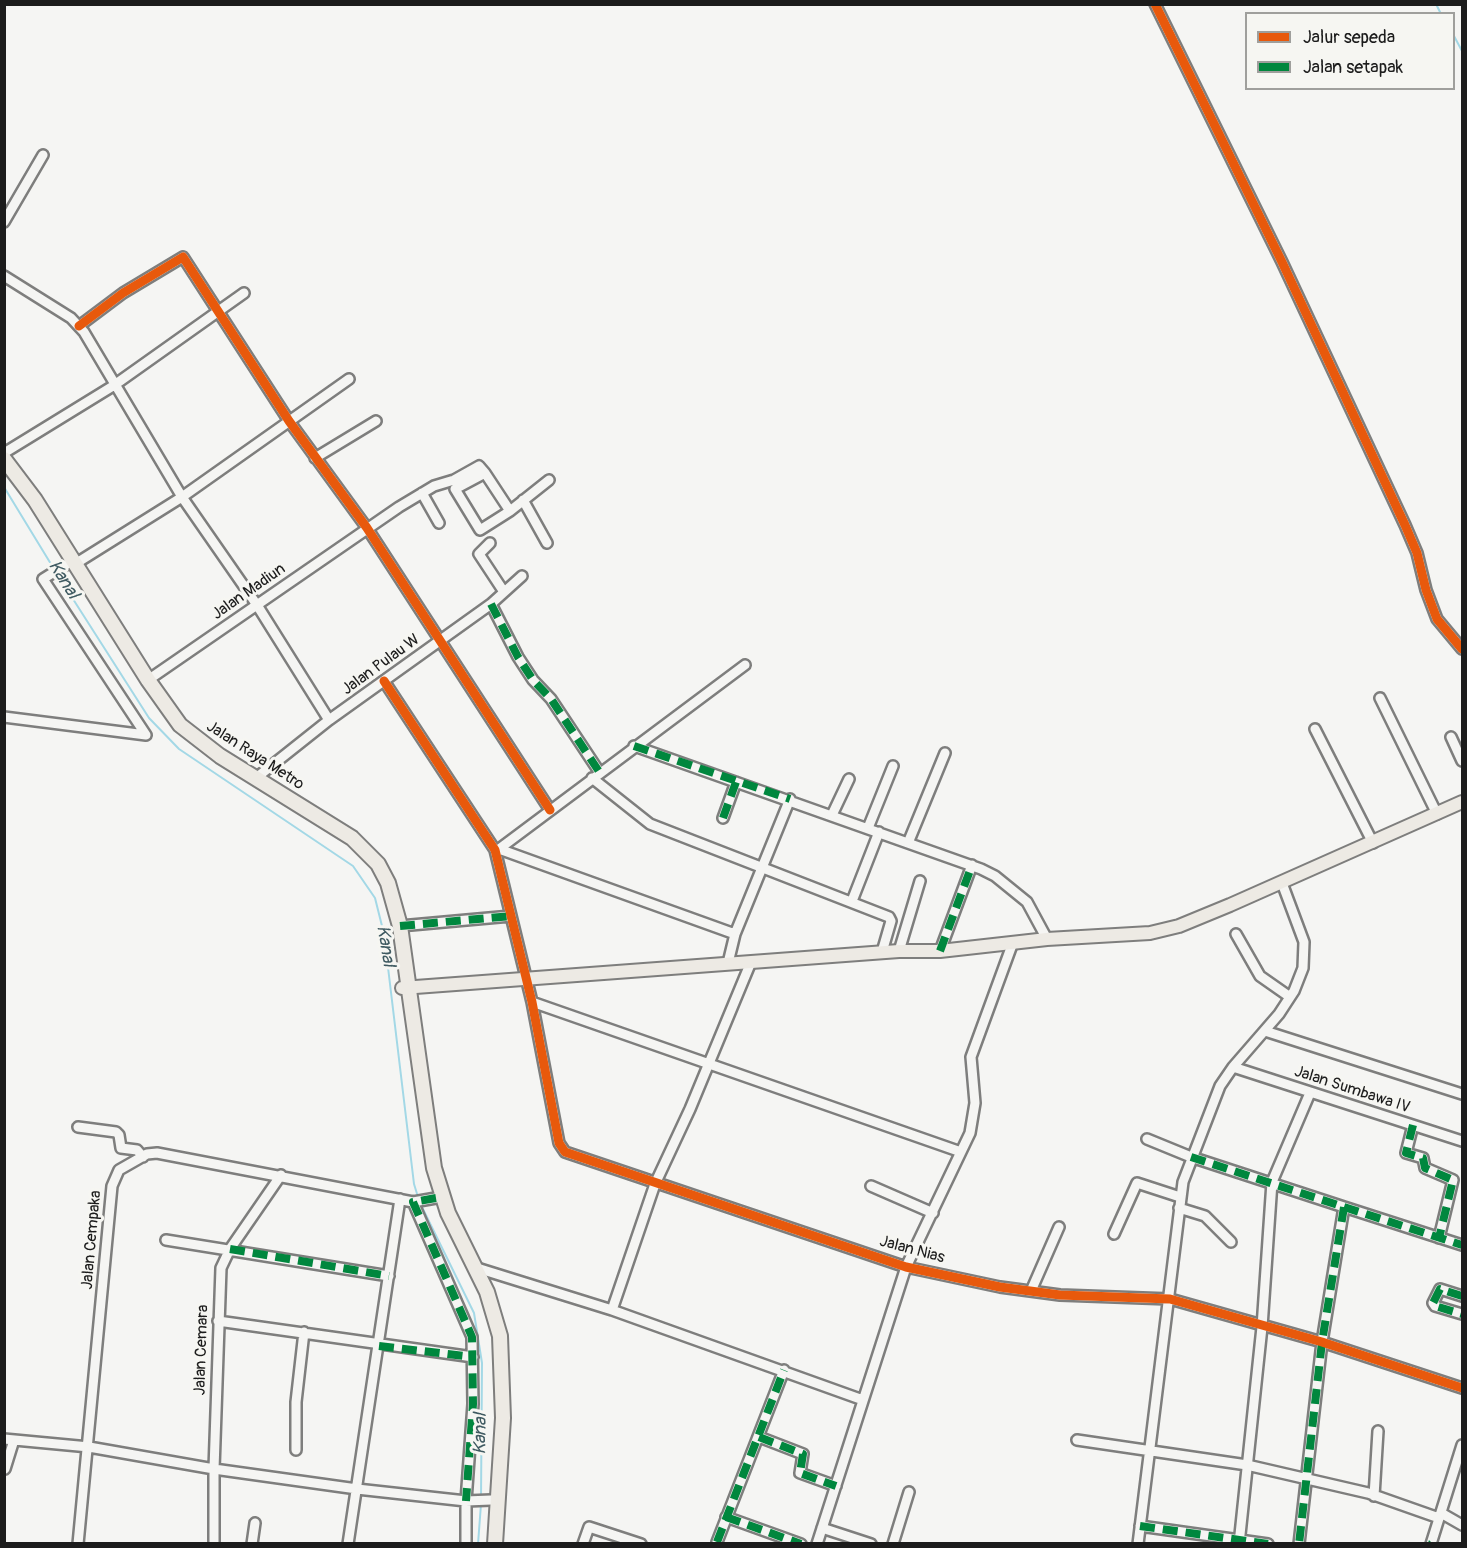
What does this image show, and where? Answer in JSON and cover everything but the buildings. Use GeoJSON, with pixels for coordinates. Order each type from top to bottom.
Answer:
{"type":"FeatureCollection","features":[{"type":"Feature","properties":{"kind":"highway","name":"Jalan Raya Metro"},"geometry":{"type":"LineString","coordinates":[[4,459],[148,680],[180,724],[259,785]]}},
{"type":"Feature","properties":{"kind":"highway"},"geometry":{"type":"LineString","coordinates":[[4,468],[30,501],[71,564],[142,683],[176,730],[216,764],[289,802],[349,843],[372,869],[388,904],[406,988],[434,1168],[448,1213],[477,1268],[496,1314],[500,1336],[503,1389],[496,1471],[488,1500],[489,1544]]}},
{"type":"Feature","properties":{"kind":"highway","name":"Jalan Raya Metro"},"geometry":{"type":"LineString","coordinates":[[289,802],[334,825],[366,849],[388,883],[400,926],[406,988]]}},
{"type":"Feature","properties":{"kind":"highway"},"geometry":{"type":"LineString","coordinates":[[406,988],[425,1149],[434,1198],[481,1294],[490,1327],[495,1360],[495,1544]]}},
{"type":"Feature","properties":{"kind":"main road"},"geometry":{"type":"LineString","coordinates":[[406,988],[882,952],[940,951],[1012,945],[1047,939],[1150,933],[1203,916],[1282,883],[1462,802]]}},
{"type":"Feature","properties":{"kind":"street"},"geometry":{"type":"LineString","coordinates":[[1155,4],[1282,262],[1405,525],[1417,553],[1425,590],[1437,619],[1462,649]]}},
{"type":"Feature","properties":{"kind":"street"},"geometry":{"type":"LineString","coordinates":[[4,222],[43,155]]}},
{"type":"Feature","properties":{"kind":"street"},"geometry":{"type":"LineString","coordinates":[[79,326],[123,293],[183,257],[216,312],[289,421],[367,528],[550,810]]}},
{"type":"Feature","properties":{"kind":"street"},"geometry":{"type":"LineString","coordinates":[[4,276],[71,318],[79,326],[113,386],[182,497],[257,605],[329,720]]}},
{"type":"Feature","properties":{"kind":"street"},"geometry":{"type":"LineString","coordinates":[[4,453],[113,386],[244,293]]}},
{"type":"Feature","properties":{"kind":"street"},"geometry":{"type":"LineString","coordinates":[[4,717],[146,735],[43,579],[182,497],[349,379]]}},
{"type":"Feature","properties":{"kind":"street"},"geometry":{"type":"LineString","coordinates":[[315,458],[376,421]]}},
{"type":"Feature","properties":{"kind":"street","name":"Jalan Madiun"},"geometry":{"type":"LineString","coordinates":[[148,680],[367,528],[422,494],[479,466],[485,473]]}},
{"type":"Feature","properties":{"kind":"street"},"geometry":{"type":"LineString","coordinates":[[510,511],[485,473],[455,489],[480,530],[510,511],[549,480]]}},
{"type":"Feature","properties":{"kind":"street"},"geometry":{"type":"LineString","coordinates":[[422,494],[439,523]]}},
{"type":"Feature","properties":{"kind":"street"},"geometry":{"type":"LineString","coordinates":[[523,500],[547,543]]}},
{"type":"Feature","properties":{"kind":"street"},"geometry":{"type":"LineString","coordinates":[[490,543],[479,554],[504,592]]}},
{"type":"Feature","properties":{"kind":"street","name":"Jalan Pulau W"},"geometry":{"type":"LineString","coordinates":[[259,785],[329,720],[491,604],[522,576]]}},
{"type":"Feature","properties":{"kind":"street"},"geometry":{"type":"LineString","coordinates":[[491,604],[518,657],[533,680],[551,699],[596,775],[650,824],[762,869],[852,901],[891,919],[882,952]]}},
{"type":"Feature","properties":{"kind":"street"},"geometry":{"type":"LineString","coordinates":[[497,850],[746,664]]}},
{"type":"Feature","properties":{"kind":"street"},"geometry":{"type":"LineString","coordinates":[[384,681],[497,850],[532,1002],[962,1152]]}},
{"type":"Feature","properties":{"kind":"street"},"geometry":{"type":"LineString","coordinates":[[1380,698],[1437,814]]}},
{"type":"Feature","properties":{"kind":"street"},"geometry":{"type":"LineString","coordinates":[[1315,729],[1373,843]]}},
{"type":"Feature","properties":{"kind":"street"},"geometry":{"type":"LineString","coordinates":[[1452,737],[1462,761]]}},
{"type":"Feature","properties":{"kind":"street"},"geometry":{"type":"LineString","coordinates":[[634,746],[790,799],[972,865],[995,876],[1027,902],[1047,939]]}},
{"type":"Feature","properties":{"kind":"street"},"geometry":{"type":"LineString","coordinates":[[908,843],[945,753]]}},
{"type":"Feature","properties":{"kind":"street"},"geometry":{"type":"LineString","coordinates":[[868,828],[893,766]]}},
{"type":"Feature","properties":{"kind":"street"},"geometry":{"type":"LineString","coordinates":[[832,815],[849,779]]}},
{"type":"Feature","properties":{"kind":"street"},"geometry":{"type":"LineString","coordinates":[[723,818],[736,782]]}},
{"type":"Feature","properties":{"kind":"street"},"geometry":{"type":"LineString","coordinates":[[728,963],[735,934],[790,799]]}},
{"type":"Feature","properties":{"kind":"street"},"geometry":{"type":"LineString","coordinates":[[852,901],[879,832]]}},
{"type":"Feature","properties":{"kind":"street"},"geometry":{"type":"LineString","coordinates":[[497,850],[735,934]]}},
{"type":"Feature","properties":{"kind":"street"},"geometry":{"type":"LineString","coordinates":[[940,951],[972,865]]}},
{"type":"Feature","properties":{"kind":"street"},"geometry":{"type":"LineString","coordinates":[[899,951],[920,881]]}},
{"type":"Feature","properties":{"kind":"street"},"geometry":{"type":"LineString","coordinates":[[1138,1544],[1170,1299],[1180,1197],[1191,1157],[1214,1098],[1233,1067],[1290,998],[1303,968],[1305,949],[1282,883]]}},
{"type":"Feature","properties":{"kind":"street"},"geometry":{"type":"LineString","coordinates":[[400,926],[512,915]]}},
{"type":"Feature","properties":{"kind":"street"},"geometry":{"type":"LineString","coordinates":[[1236,934],[1260,976],[1290,998]]}},
{"type":"Feature","properties":{"kind":"street"},"geometry":{"type":"LineString","coordinates":[[817,1544],[906,1267],[962,1152],[974,1117],[973,1051],[1012,945]]}},
{"type":"Feature","properties":{"kind":"street"},"geometry":{"type":"LineString","coordinates":[[612,1310],[655,1184],[751,962]]}},
{"type":"Feature","properties":{"kind":"street","name":"Jalan Nias"},"geometry":{"type":"LineString","coordinates":[[532,1002],[559,1143],[563,1150],[655,1184],[906,1267],[1060,1295],[1170,1299],[1262,1327],[1322,1342],[1462,1388]]}},
{"type":"Feature","properties":{"kind":"street"},"geometry":{"type":"LineString","coordinates":[[1264,1031],[1462,1094]]}},
{"type":"Feature","properties":{"kind":"street","name":"Jalan Sumbawa IV"},"geometry":{"type":"LineString","coordinates":[[1233,1067],[1462,1141]]}},
{"type":"Feature","properties":{"kind":"street"},"geometry":{"type":"LineString","coordinates":[[1239,1541],[1262,1327],[1272,1182],[1310,1093]]}},
{"type":"Feature","properties":{"kind":"street"},"geometry":{"type":"LineString","coordinates":[[1413,1125],[1406,1153],[1423,1158],[1425,1168],[1453,1180],[1439,1238]]}},
{"type":"Feature","properties":{"kind":"street"},"geometry":{"type":"LineString","coordinates":[[78,1127],[116,1132],[119,1135],[121,1148],[137,1150],[143,1157]]}},
{"type":"Feature","properties":{"kind":"street"},"geometry":{"type":"LineString","coordinates":[[1147,1139],[1191,1157],[1462,1245]]}},
{"type":"Feature","properties":{"kind":"street","name":"Jalan Cempaka"},"geometry":{"type":"LineString","coordinates":[[78,1544],[112,1186],[119,1170],[143,1157],[157,1153],[415,1201]]}},
{"type":"Feature","properties":{"kind":"street","name":"Jalan Cemara"},"geometry":{"type":"LineString","coordinates":[[214,1544],[220,1279],[230,1249],[281,1175]]}},
{"type":"Feature","properties":{"kind":"street"},"geometry":{"type":"LineString","coordinates":[[1114,1234],[1137,1183],[1180,1197]]}},
{"type":"Feature","properties":{"kind":"street"},"geometry":{"type":"LineString","coordinates":[[872,1186],[933,1213]]}},
{"type":"Feature","properties":{"kind":"street"},"geometry":{"type":"LineString","coordinates":[[434,1198],[415,1201],[470,1328],[473,1357],[466,1544]]}},
{"type":"Feature","properties":{"kind":"street"},"geometry":{"type":"LineString","coordinates":[[348,1544],[400,1199]]}},
{"type":"Feature","properties":{"kind":"street"},"geometry":{"type":"LineString","coordinates":[[1299,1544],[1322,1342],[1344,1207]]}},
{"type":"Feature","properties":{"kind":"street"},"geometry":{"type":"LineString","coordinates":[[1179,1208],[1205,1216],[1232,1242]]}},
{"type":"Feature","properties":{"kind":"street"},"geometry":{"type":"LineString","coordinates":[[1031,1291],[1059,1227]]}},
{"type":"Feature","properties":{"kind":"street"},"geometry":{"type":"LineString","coordinates":[[166,1240],[389,1276]]}},
{"type":"Feature","properties":{"kind":"street"},"geometry":{"type":"LineString","coordinates":[[477,1268],[612,1310],[784,1370],[862,1400]]}},
{"type":"Feature","properties":{"kind":"street"},"geometry":{"type":"LineString","coordinates":[[1462,1296],[1440,1289],[1433,1303],[1435,1306],[1462,1314]]}},
{"type":"Feature","properties":{"kind":"street"},"geometry":{"type":"LineString","coordinates":[[218,1321],[304,1332],[379,1346],[473,1357]]}},
{"type":"Feature","properties":{"kind":"street"},"geometry":{"type":"LineString","coordinates":[[296,1450],[297,1402],[304,1332]]}},
{"type":"Feature","properties":{"kind":"street"},"geometry":{"type":"LineString","coordinates":[[717,1542],[784,1370]]}},
{"type":"Feature","properties":{"kind":"street"},"geometry":{"type":"LineString","coordinates":[[1374,1496],[1378,1431]]}},
{"type":"Feature","properties":{"kind":"street"},"geometry":{"type":"LineString","coordinates":[[759,1437],[803,1454],[800,1473],[836,1486]]}},
{"type":"Feature","properties":{"kind":"street"},"geometry":{"type":"LineString","coordinates":[[5,1469],[9,1440],[89,1447],[214,1469],[357,1489],[488,1500]]}},
{"type":"Feature","properties":{"kind":"street"},"geometry":{"type":"LineString","coordinates":[[1077,1440],[1247,1465],[1306,1478],[1374,1496],[1462,1525]]}},
{"type":"Feature","properties":{"kind":"street"},"geometry":{"type":"LineString","coordinates":[[1432,1543],[1440,1516],[1459,1473],[1462,1445]]}},
{"type":"Feature","properties":{"kind":"street"},"geometry":{"type":"LineString","coordinates":[[893,1544],[909,1492]]}},
{"type":"Feature","properties":{"kind":"street"},"geometry":{"type":"LineString","coordinates":[[726,1517],[801,1544]]}},
{"type":"Feature","properties":{"kind":"street"},"geometry":{"type":"LineString","coordinates":[[252,1544],[255,1523]]}},
{"type":"Feature","properties":{"kind":"street"},"geometry":{"type":"LineString","coordinates":[[1140,1526],[1268,1544]]}},
{"type":"Feature","properties":{"kind":"street"},"geometry":{"type":"LineString","coordinates":[[583,1544],[589,1527],[641,1544]]}},
{"type":"Feature","properties":{"kind":"street"},"geometry":{"type":"LineString","coordinates":[[822,1527],[871,1544]]}},
{"type":"Feature","properties":{"kind":"waterway"},"geometry":{"type":"LineString","coordinates":[[1436,4],[1440,12]]}},
{"type":"Feature","properties":{"kind":"waterway"},"geometry":{"type":"LineString","coordinates":[[1455,38],[1462,51]]}},
{"type":"Feature","properties":{"kind":"waterway","name":"Kanal"},"geometry":{"type":"LineString","coordinates":[[4,487],[54,569]]}},
{"type":"Feature","properties":{"kind":"waterway","name":"Kanal"},"geometry":{"type":"LineString","coordinates":[[57,574],[149,718],[179,749],[353,866],[375,898],[384,934],[414,1184],[418,1197]]}},
{"type":"Feature","properties":{"kind":"waterway","name":"Kanal"},"geometry":{"type":"LineString","coordinates":[[420,1203],[474,1313],[482,1363],[481,1499]]}},
{"type":"Feature","properties":{"kind":"waterway","name":"Kanal"},"geometry":{"type":"LineString","coordinates":[[478,1544],[481,1504]]}},
{"type":"Feature","properties":{"kind":"marked path"},"geometry":{"type":"LineString","coordinates":[[491,604],[518,657],[533,680],[551,699],[600,773]]}},
{"type":"Feature","properties":{"kind":"marked path"},"geometry":{"type":"LineString","coordinates":[[634,746],[790,799]]}},
{"type":"Feature","properties":{"kind":"marked path"},"geometry":{"type":"LineString","coordinates":[[723,818],[736,782]]}},
{"type":"Feature","properties":{"kind":"marked path"},"geometry":{"type":"LineString","coordinates":[[940,951],[972,865]]}},
{"type":"Feature","properties":{"kind":"marked path"},"geometry":{"type":"LineString","coordinates":[[400,926],[511,916]]}},
{"type":"Feature","properties":{"kind":"marked path"},"geometry":{"type":"LineString","coordinates":[[1413,1125],[1406,1153],[1423,1158],[1425,1168],[1453,1180],[1439,1238]]}},
{"type":"Feature","properties":{"kind":"marked path"},"geometry":{"type":"LineString","coordinates":[[1191,1157],[1344,1207],[1322,1342],[1299,1544]]}},
{"type":"Feature","properties":{"kind":"marked path"},"geometry":{"type":"LineString","coordinates":[[436,1198],[413,1202],[472,1337],[473,1404],[466,1501]]}},
{"type":"Feature","properties":{"kind":"marked path"},"geometry":{"type":"LineString","coordinates":[[1344,1207],[1462,1245]]}},
{"type":"Feature","properties":{"kind":"marked path"},"geometry":{"type":"LineString","coordinates":[[230,1249],[389,1276]]}},
{"type":"Feature","properties":{"kind":"marked path"},"geometry":{"type":"LineString","coordinates":[[1462,1296],[1440,1289],[1433,1303],[1435,1306],[1462,1314]]}},
{"type":"Feature","properties":{"kind":"marked path"},"geometry":{"type":"LineString","coordinates":[[379,1346],[473,1357]]}},
{"type":"Feature","properties":{"kind":"marked path"},"geometry":{"type":"LineString","coordinates":[[717,1542],[784,1370]]}},
{"type":"Feature","properties":{"kind":"marked path"},"geometry":{"type":"LineString","coordinates":[[759,1437],[803,1454],[800,1473],[836,1486]]}},
{"type":"Feature","properties":{"kind":"marked path"},"geometry":{"type":"LineString","coordinates":[[726,1517],[801,1544]]}},
{"type":"Feature","properties":{"kind":"marked path"},"geometry":{"type":"LineString","coordinates":[[1140,1526],[1268,1544]]}},
{"type":"Feature","properties":{"kind":"cycle path"},"geometry":{"type":"LineString","coordinates":[[1155,4],[1282,262],[1405,525],[1417,553],[1426,590],[1437,619],[1462,649]]}},
{"type":"Feature","properties":{"kind":"cycle path"},"geometry":{"type":"LineString","coordinates":[[79,326],[123,293],[183,257],[289,421],[367,528],[550,810]]}},
{"type":"Feature","properties":{"kind":"cycle path"},"geometry":{"type":"LineString","coordinates":[[384,681],[495,850],[532,1002],[559,1143],[565,1152],[906,1267],[1000,1287],[1060,1295],[1170,1299],[1322,1342],[1462,1388]]}}]}
